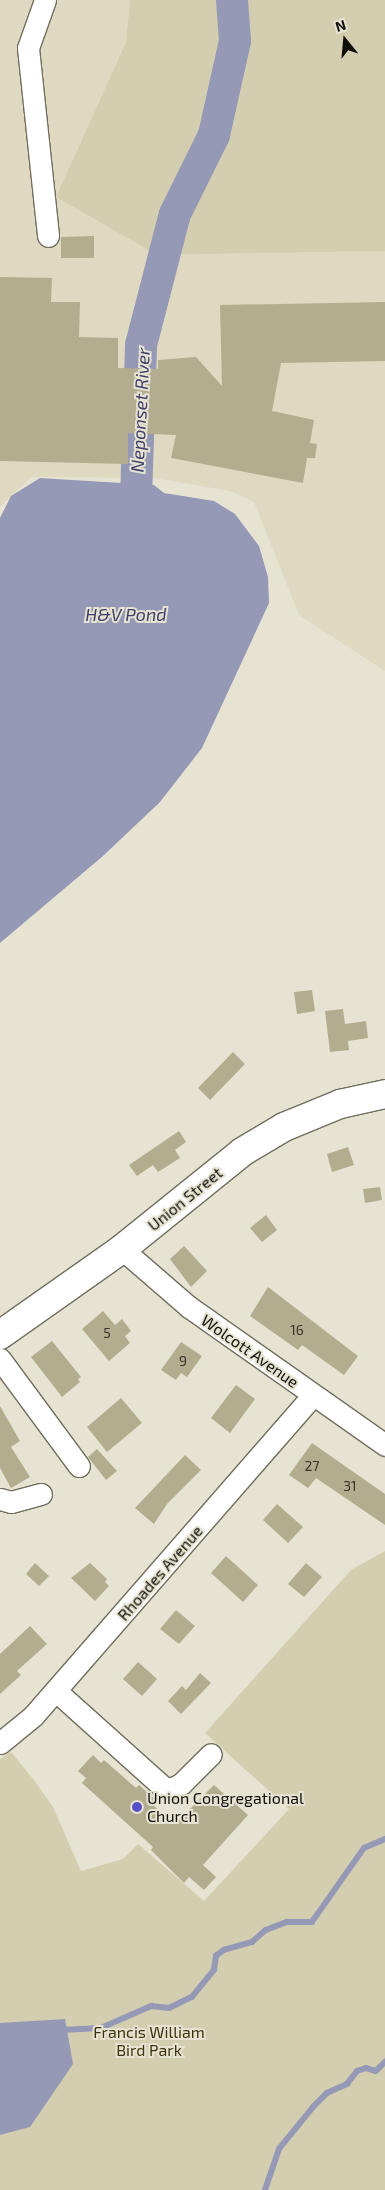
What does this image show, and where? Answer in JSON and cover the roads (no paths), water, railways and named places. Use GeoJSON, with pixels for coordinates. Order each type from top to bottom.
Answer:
{"type":"FeatureCollection","features":[{"type":"Feature","properties":{"kind":"main road","name":"Union Street"},"geometry":{"type":"LineString","coordinates":[[0,1335],[122,1249],[242,1152],[284,1127],[340,1104],[385,1094]]}},
{"type":"Feature","properties":{"kind":"street"},"geometry":{"type":"LineString","coordinates":[[46,0],[28,48],[48,236]]}},
{"type":"Feature","properties":{"kind":"street","name":"Wolcott Avenue"},"geometry":{"type":"LineString","coordinates":[[122,1249],[189,1307],[385,1445]]}},
{"type":"Feature","properties":{"kind":"street"},"geometry":{"type":"LineString","coordinates":[[0,1359],[79,1466]]}},
{"type":"Feature","properties":{"kind":"street","name":"Rhoades Avenue"},"geometry":{"type":"LineString","coordinates":[[0,1743],[34,1716],[313,1395]]}},
{"type":"Feature","properties":{"kind":"street"},"geometry":{"type":"LineString","coordinates":[[0,1499],[11,1502],[40,1494]]}},
{"type":"Feature","properties":{"kind":"street"},"geometry":{"type":"LineString","coordinates":[[56,1691],[163,1787],[170,1789],[181,1784],[211,1754]]}},
{"type":"Feature","properties":{"kind":"water","name":"H&V Pond"},"geometry":{"type":"Polygon","coordinates":[[[40,478],[154,485],[164,493],[214,501],[235,514],[259,546],[268,577],[269,603],[202,748],[160,802],[103,856],[0,943],[0,518],[11,496],[40,478]]]}},
{"type":"Feature","properties":{"kind":"water"},"geometry":{"type":"Polygon","coordinates":[[[65,2019],[73,2064],[30,2127],[0,2135],[0,2023],[65,2019]]]}},
{"type":"Feature","properties":{"kind":"waterway","name":"Neponset River"},"geometry":{"type":"LineString","coordinates":[[135,528],[141,345],[175,214],[214,135],[235,41],[232,0]]}},
{"type":"Feature","properties":{"kind":"waterway"},"geometry":{"type":"LineString","coordinates":[[61,2030],[101,2028],[151,2006],[169,2008],[192,1997],[214,1970],[216,1956],[224,1950],[252,1942],[266,1930],[287,1922],[312,1922],[364,1848],[385,1839]]}},
{"type":"Feature","properties":{"kind":"waterway"},"geometry":{"type":"LineString","coordinates":[[265,2190],[279,2149],[314,2106],[327,2093],[347,2084],[357,2071],[366,2068],[376,2071],[385,2062]]}},
{"type":"Feature","properties":{"kind":"place","name":"Union Congregational Church"},"geometry":{"type":"Point","coordinates":[137,1807]}},
{"type":"Feature","properties":{"kind":"park label","name":"Francis William Bird Park"},"geometry":{"type":"Point","coordinates":[149,2041]}}]}
